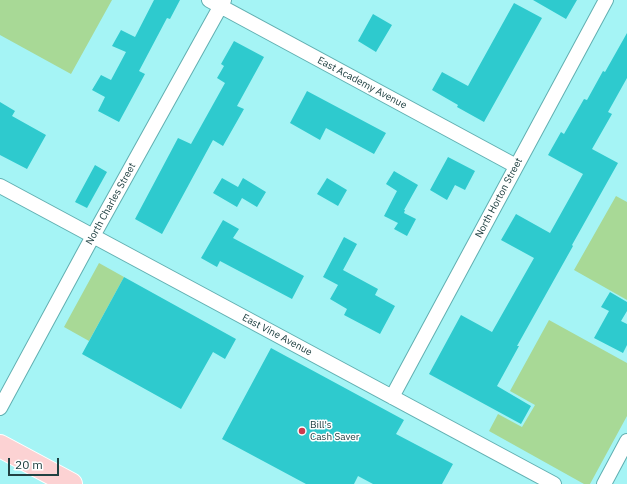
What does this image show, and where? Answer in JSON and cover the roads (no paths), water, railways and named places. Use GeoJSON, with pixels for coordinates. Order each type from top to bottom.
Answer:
{"type":"FeatureCollection","features":[{"type":"Feature","properties":{"kind":"main road"},"geometry":{"type":"LineString","coordinates":[[0,446],[71,484]]}},
{"type":"Feature","properties":{"kind":"street","name":"North Horton Street"},"geometry":{"type":"LineString","coordinates":[[392,397],[606,0]]}},
{"type":"Feature","properties":{"kind":"street","name":"East Academy Avenue"},"geometry":{"type":"LineString","coordinates":[[218,2],[516,166]]}},
{"type":"Feature","properties":{"kind":"street","name":"North Charles Street"},"geometry":{"type":"LineString","coordinates":[[0,408],[218,2]]}},
{"type":"Feature","properties":{"kind":"street","name":"East Vine Avenue"},"geometry":{"type":"LineString","coordinates":[[0,186],[554,484]]}},
{"type":"Feature","properties":{"kind":"street"},"geometry":{"type":"LineString","coordinates":[[604,484],[627,442]]}},
{"type":"Feature","properties":{"kind":"place","name":"Bill's Cash Saver"},"geometry":{"type":"Point","coordinates":[302,431]}}]}
